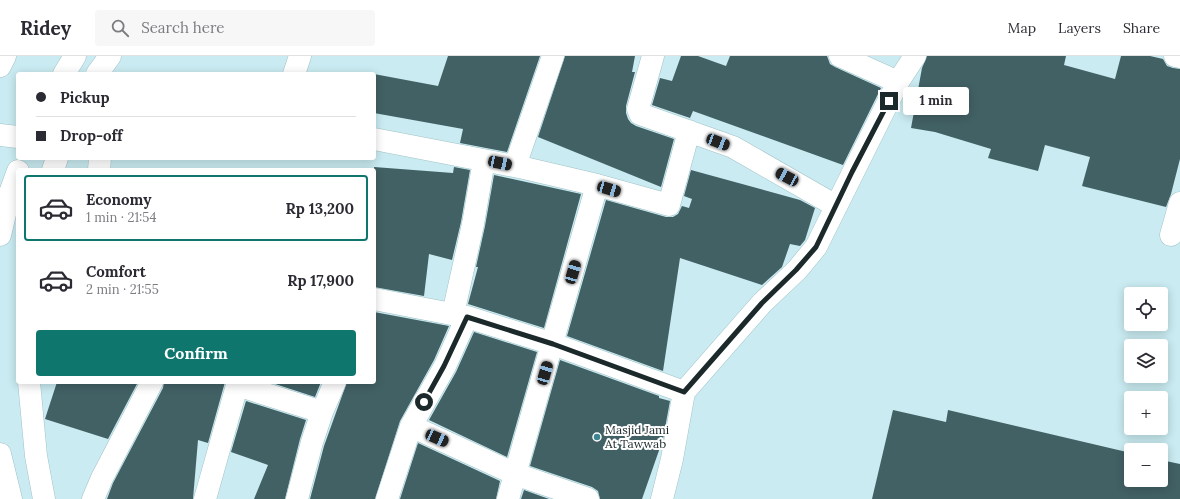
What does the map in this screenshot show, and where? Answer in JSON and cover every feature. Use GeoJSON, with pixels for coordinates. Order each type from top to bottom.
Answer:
{"type":"FeatureCollection","features":[{"type":"Feature","properties":{"kind":"main road"},"geometry":{"type":"LineString","coordinates":[[0,66],[5,56]]}},
{"type":"Feature","properties":{"kind":"main road"},"geometry":{"type":"LineString","coordinates":[[65,72],[75,56]]}},
{"type":"Feature","properties":{"kind":"main road"},"geometry":{"type":"LineString","coordinates":[[98,72],[110,56]]}},
{"type":"Feature","properties":{"kind":"main road"},"geometry":{"type":"LineString","coordinates":[[295,72],[300,56]]}},
{"type":"Feature","properties":{"kind":"main road"},"geometry":{"type":"LineString","coordinates":[[515,166],[553,56]]}},
{"type":"Feature","properties":{"kind":"main road"},"geometry":{"type":"LineString","coordinates":[[653,56],[638,109],[640,114],[733,147],[836,206]]}},
{"type":"Feature","properties":{"kind":"main road"},"geometry":{"type":"LineString","coordinates":[[840,56],[898,82]]}},
{"type":"Feature","properties":{"kind":"main road"},"geometry":{"type":"LineString","coordinates":[[662,499],[672,459],[684,392],[762,303],[796,270],[816,247],[898,82],[915,56]]}},
{"type":"Feature","properties":{"kind":"main road"},"geometry":{"type":"LineString","coordinates":[[1175,56],[1180,57]]}},
{"type":"Feature","properties":{"kind":"main road"},"geometry":{"type":"LineString","coordinates":[[376,139],[515,166],[669,205],[689,131]]}},
{"type":"Feature","properties":{"kind":"main road"},"geometry":{"type":"LineString","coordinates":[[0,135],[16,137]]}},
{"type":"Feature","properties":{"kind":"main road"},"geometry":{"type":"LineString","coordinates":[[387,499],[410,426],[444,366],[460,315],[484,160]]}},
{"type":"Feature","properties":{"kind":"main road"},"geometry":{"type":"LineString","coordinates":[[0,235],[10,193],[16,176]]}},
{"type":"Feature","properties":{"kind":"main road"},"geometry":{"type":"LineString","coordinates":[[508,499],[598,186]]}},
{"type":"Feature","properties":{"kind":"main road"},"geometry":{"type":"LineString","coordinates":[[1171,235],[1180,203]]}},
{"type":"Feature","properties":{"kind":"main road"},"geometry":{"type":"LineString","coordinates":[[376,299],[460,315],[553,344],[684,392]]}},
{"type":"Feature","properties":{"kind":"main road"},"geometry":{"type":"LineString","coordinates":[[29,384],[36,456],[44,499]]}},
{"type":"Feature","properties":{"kind":"main road"},"geometry":{"type":"LineString","coordinates":[[93,499],[102,478],[151,384]]}},
{"type":"Feature","properties":{"kind":"main road"},"geometry":{"type":"LineString","coordinates":[[205,499],[237,384]]}},
{"type":"Feature","properties":{"kind":"main road"},"geometry":{"type":"LineString","coordinates":[[240,384],[322,412]]}},
{"type":"Feature","properties":{"kind":"main road"},"geometry":{"type":"LineString","coordinates":[[297,499],[312,442],[322,412],[334,384]]}},
{"type":"Feature","properties":{"kind":"main road"},"geometry":{"type":"LineString","coordinates":[[410,426],[515,474],[588,499]]}},
{"type":"Feature","properties":{"kind":"main road"},"geometry":{"type":"LineString","coordinates":[[0,454],[11,499]]}},
{"type":"Feature","properties":{"kind":"building"},"geometry":{"type":"Polygon","coordinates":[[[448,56],[540,56],[507,152],[460,143],[463,129],[376,113],[376,74],[438,86],[448,56]]]}},
{"type":"Feature","properties":{"kind":"building"},"geometry":{"type":"Polygon","coordinates":[[[565,56],[635,56],[632,72],[635,72],[626,106],[628,119],[636,126],[674,139],[661,187],[538,137],[565,56]]]}},
{"type":"Feature","properties":{"kind":"building"},"geometry":{"type":"Polygon","coordinates":[[[681,56],[698,56],[726,66],[730,56],[827,56],[830,64],[835,67],[881,88],[843,165],[693,111],[690,118],[652,105],[660,78],[672,81],[681,56]]]}},
{"type":"Feature","properties":{"kind":"building"},"geometry":{"type":"Polygon","coordinates":[[[927,56],[1066,56],[1064,65],[1115,79],[1121,56],[1150,56],[1163,59],[1167,66],[1180,69],[1180,159],[1166,207],[1082,186],[1090,157],[1045,145],[1038,171],[988,158],[991,149],[935,132],[911,128],[922,68],[927,56]]]}},
{"type":"Feature","properties":{"kind":"building"},"geometry":{"type":"Polygon","coordinates":[[[374,167],[453,173],[454,167],[470,170],[461,222],[452,260],[429,254],[424,296],[376,287],[376,168],[374,167]]]}},
{"type":"Feature","properties":{"kind":"building"},"geometry":{"type":"Polygon","coordinates":[[[691,170],[800,200],[815,208],[805,240],[800,246],[790,244],[782,267],[762,285],[680,258],[663,371],[567,336],[606,200],[666,217],[673,217],[678,214],[682,206],[689,208],[692,199],[684,196],[691,170]]]}},
{"type":"Feature","properties":{"kind":"building"},"geometry":{"type":"Polygon","coordinates":[[[494,175],[581,194],[544,328],[468,304],[478,267],[476,267],[494,175]]]}},
{"type":"Feature","properties":{"kind":"building"},"geometry":{"type":"Polygon","coordinates":[[[376,312],[449,326],[434,360],[400,421],[375,499],[310,499],[324,446],[346,384],[376,384],[376,312]]]}},
{"type":"Feature","properties":{"kind":"building"},"geometry":{"type":"Polygon","coordinates":[[[474,332],[537,352],[507,457],[429,420],[456,372],[474,332]]]}},
{"type":"Feature","properties":{"kind":"building","name":"Masjid Jami At Tawwab"},"geometry":{"type":"Polygon","coordinates":[[[560,360],[670,401],[663,439],[642,499],[600,499],[598,491],[592,487],[530,466],[560,360]]]}},
{"type":"Feature","properties":{"kind":"building"},"geometry":{"type":"Polygon","coordinates":[[[56,384],[137,384],[108,439],[45,419],[56,384]]]}},
{"type":"Feature","properties":{"kind":"building"},"geometry":{"type":"Polygon","coordinates":[[[164,384],[224,384],[208,443],[198,440],[193,499],[107,499],[113,483],[163,388],[164,384]]]}},
{"type":"Feature","properties":{"kind":"building"},"geometry":{"type":"Polygon","coordinates":[[[275,384],[320,384],[315,397],[275,384]]]}},
{"type":"Feature","properties":{"kind":"building"},"geometry":{"type":"Polygon","coordinates":[[[246,401],[306,420],[285,499],[254,499],[268,465],[231,452],[246,401]]]}},
{"type":"Feature","properties":{"kind":"building"},"geometry":{"type":"Polygon","coordinates":[[[893,410],[946,422],[948,410],[1124,451],[1124,487],[1168,487],[1168,461],[1180,464],[1180,499],[872,499],[893,410]]]}},
{"type":"Feature","properties":{"kind":"building"},"geometry":{"type":"Polygon","coordinates":[[[418,443],[500,481],[496,499],[400,499],[418,443]]]}},
{"type":"Feature","properties":{"kind":"building"},"geometry":{"type":"Polygon","coordinates":[[[524,490],[549,499],[521,499],[524,490]]]}},
{"type":"Feature","properties":{"kind":"place","name":"Masjid Jami At Tawwab"},"geometry":{"type":"Point","coordinates":[597,437]}},
{"type":"Feature","properties":{"kind":"route"},"geometry":{"type":"LineString","coordinates":[[424,402],[444,366],[467,317],[553,344],[684,392],[762,303],[796,270],[816,247],[852,172],[889,101]]}}]}
